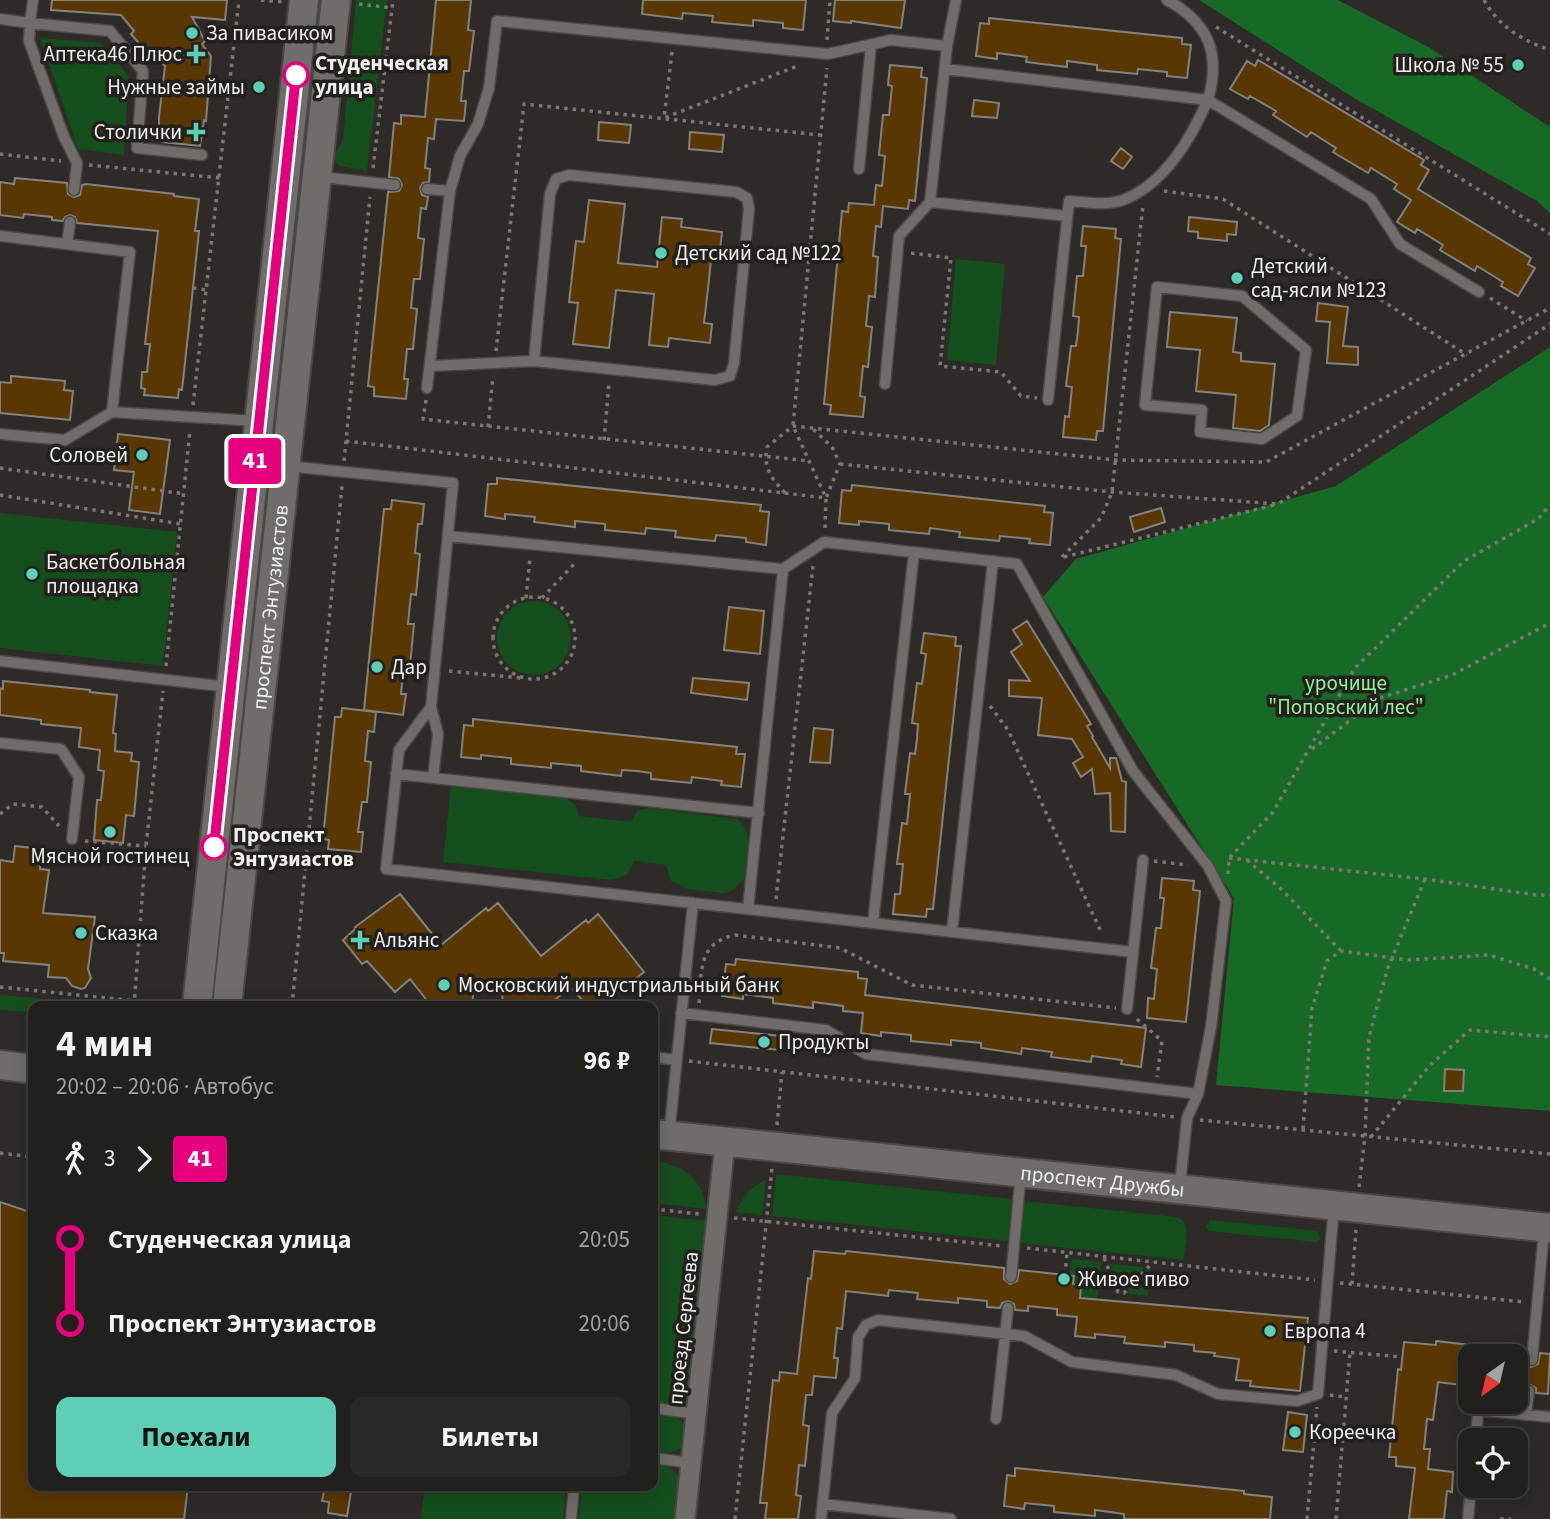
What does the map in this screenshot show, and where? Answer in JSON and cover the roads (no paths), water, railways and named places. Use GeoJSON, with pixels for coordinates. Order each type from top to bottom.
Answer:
{"type":"FeatureCollection","features":[{"type":"Feature","properties":{"kind":"main road","name":"проспект Энтузиастов"},"geometry":{"type":"LineString","coordinates":[[198,1001],[304,0]]}},
{"type":"Feature","properties":{"kind":"main road","name":"проспект Энтузиастов"},"geometry":{"type":"LineString","coordinates":[[228,1001],[336,0]]}},
{"type":"Feature","properties":{"kind":"main road"},"geometry":{"type":"LineString","coordinates":[[0,1065],[28,1068]]}},
{"type":"Feature","properties":{"kind":"main road","name":"проспект Дружбы"},"geometry":{"type":"LineString","coordinates":[[661,1135],[1547,1228]]}},
{"type":"Feature","properties":{"kind":"street","name":"проезд Сергеева"},"geometry":{"type":"LineString","coordinates":[[685,1519],[725,1142]]}},
{"type":"Feature","properties":{"kind":"lane"},"geometry":{"type":"LineString","coordinates":[[33,0],[29,41],[76,163],[74,190]]}},
{"type":"Feature","properties":{"kind":"lane"},"geometry":{"type":"LineString","coordinates":[[886,384],[900,236],[930,202],[947,46],[956,0]]}},
{"type":"Feature","properties":{"kind":"lane"},"geometry":{"type":"LineString","coordinates":[[1048,400],[1069,201],[1100,204],[1121,200],[1144,189],[1181,149],[1209,100],[1214,81],[1214,56],[1204,33],[1184,9],[1167,0]]}},
{"type":"Feature","properties":{"kind":"lane"},"geometry":{"type":"LineString","coordinates":[[0,19],[110,31],[142,71],[137,148],[202,155]]}},
{"type":"Feature","properties":{"kind":"lane"},"geometry":{"type":"LineString","coordinates":[[427,388],[450,191],[460,156],[478,124],[489,88],[497,21],[828,54],[891,40],[947,46]]}},
{"type":"Feature","properties":{"kind":"lane"},"geometry":{"type":"LineString","coordinates":[[859,169],[871,45]]}},
{"type":"Feature","properties":{"kind":"lane"},"geometry":{"type":"LineString","coordinates":[[945,69],[1209,100],[1370,199],[1400,244],[1479,292]]}},
{"type":"Feature","properties":{"kind":"lane"},"geometry":{"type":"LineString","coordinates":[[430,366],[534,361],[715,380],[730,376],[734,363],[749,209],[747,198],[736,192],[569,175],[556,179],[551,194],[534,361]]}},
{"type":"Feature","properties":{"kind":"lane"},"geometry":{"type":"LineString","coordinates":[[317,177],[394,185]]}},
{"type":"Feature","properties":{"kind":"lane"},"geometry":{"type":"LineString","coordinates":[[427,188],[450,191]]}},
{"type":"Feature","properties":{"kind":"lane"},"geometry":{"type":"LineString","coordinates":[[930,202],[1067,216]]}},
{"type":"Feature","properties":{"kind":"lane"},"geometry":{"type":"LineString","coordinates":[[67,244],[70,222]]}},
{"type":"Feature","properties":{"kind":"lane"},"geometry":{"type":"LineString","coordinates":[[0,236],[130,252],[112,412]]}},
{"type":"Feature","properties":{"kind":"lane"},"geometry":{"type":"LineString","coordinates":[[1157,287],[1242,296],[1306,349],[1297,416],[1262,439],[1200,432],[1202,410],[1145,405],[1157,287]]}},
{"type":"Feature","properties":{"kind":"lane"},"geometry":{"type":"LineString","coordinates":[[0,434],[65,440],[112,412],[260,422]]}},
{"type":"Feature","properties":{"kind":"lane"},"geometry":{"type":"LineString","coordinates":[[286,466],[453,483],[431,707],[438,734],[433,778]]}},
{"type":"Feature","properties":{"kind":"lane"},"geometry":{"type":"LineString","coordinates":[[448,536],[783,569],[824,542],[1017,564],[1132,771],[1208,866],[1226,901],[1211,1027],[1198,1094],[1187,1118],[1180,1189]]}},
{"type":"Feature","properties":{"kind":"lane"},"geometry":{"type":"LineString","coordinates":[[873,923],[914,552]]}},
{"type":"Feature","properties":{"kind":"lane"},"geometry":{"type":"LineString","coordinates":[[952,932],[992,561]]}},
{"type":"Feature","properties":{"kind":"lane"},"geometry":{"type":"LineString","coordinates":[[748,909],[783,569]]}},
{"type":"Feature","properties":{"kind":"lane"},"geometry":{"type":"LineString","coordinates":[[0,661],[231,687]]}},
{"type":"Feature","properties":{"kind":"lane"},"geometry":{"type":"LineString","coordinates":[[431,707],[399,750],[386,869],[1133,952]]}},
{"type":"Feature","properties":{"kind":"lane"},"geometry":{"type":"LineString","coordinates":[[0,743],[61,749],[79,777],[72,839]]}},
{"type":"Feature","properties":{"kind":"lane"},"geometry":{"type":"LineString","coordinates":[[396,774],[759,813]]}},
{"type":"Feature","properties":{"kind":"lane"},"geometry":{"type":"LineString","coordinates":[[1127,1009],[1143,860]]}},
{"type":"Feature","properties":{"kind":"lane"},"geometry":{"type":"LineString","coordinates":[[661,1135],[676,1059],[693,903]]}},
{"type":"Feature","properties":{"kind":"lane"},"geometry":{"type":"LineString","coordinates":[[681,1013],[826,1030],[866,1054],[1198,1094]]}},
{"type":"Feature","properties":{"kind":"lane"},"geometry":{"type":"LineString","coordinates":[[658,1057],[676,1059]]}},
{"type":"Feature","properties":{"kind":"lane"},"geometry":{"type":"LineString","coordinates":[[1011,1277],[1021,1173]]}},
{"type":"Feature","properties":{"kind":"lane"},"geometry":{"type":"LineString","coordinates":[[821,1519],[832,1413],[855,1378],[858,1336],[866,1325],[878,1320],[1024,1336],[1072,1362],[1176,1375],[1218,1394],[1297,1401],[1318,1394],[1334,1205]]}},
{"type":"Feature","properties":{"kind":"lane"},"geometry":{"type":"LineString","coordinates":[[1532,1360],[1547,1228]]}},
{"type":"Feature","properties":{"kind":"lane"},"geometry":{"type":"LineString","coordinates":[[996,1419],[1008,1308]]}},
{"type":"Feature","properties":{"kind":"lane"},"geometry":{"type":"LineString","coordinates":[[1526,1415],[1529,1391]]}},
{"type":"Feature","properties":{"kind":"lane"},"geometry":{"type":"LineString","coordinates":[[658,1409],[697,1415]]}},
{"type":"Feature","properties":{"kind":"lane"},"geometry":{"type":"LineString","coordinates":[[1477,1428],[1478,1410],[1550,1417]]}},
{"type":"Feature","properties":{"kind":"lane"},"geometry":{"type":"LineString","coordinates":[[658,1459],[692,1463]]}},
{"type":"Feature","properties":{"kind":"lane"},"geometry":{"type":"LineString","coordinates":[[571,1519],[574,1491]]}},
{"type":"Feature","properties":{"kind":"lane"},"geometry":{"type":"LineString","coordinates":[[1468,1519],[1470,1498]]}},
{"type":"Feature","properties":{"kind":"lane"},"geometry":{"type":"LineString","coordinates":[[823,1504],[951,1519]]}},
{"type":"Feature","properties":{"kind":"place","name":"За пивасиком"},"geometry":{"type":"Point","coordinates":[192,33]}},
{"type":"Feature","properties":{"kind":"place","name":"Аптека46 Плюс"},"geometry":{"type":"Point","coordinates":[196,54]}},
{"type":"Feature","properties":{"kind":"place","name":"Школа № 55"},"geometry":{"type":"Point","coordinates":[1518,65]}},
{"type":"Feature","properties":{"kind":"place","name":"Студенческая улица"},"geometry":{"type":"Point","coordinates":[296,75]}},
{"type":"Feature","properties":{"kind":"place","name":"Нужные займы"},"geometry":{"type":"Point","coordinates":[259,87]}},
{"type":"Feature","properties":{"kind":"place","name":"Столички"},"geometry":{"type":"Point","coordinates":[196,132]}},
{"type":"Feature","properties":{"kind":"place","name":"Детский сад №122"},"geometry":{"type":"Point","coordinates":[661,253]}},
{"type":"Feature","properties":{"kind":"place","name":"Детский сад-ясли №123"},"geometry":{"type":"Point","coordinates":[1237,278]}},
{"type":"Feature","properties":{"kind":"place","name":"Соловей"},"geometry":{"type":"Point","coordinates":[142,455]}},
{"type":"Feature","properties":{"kind":"place","name":"Баскетбольная площадка"},"geometry":{"type":"Point","coordinates":[32,574]}},
{"type":"Feature","properties":{"kind":"place","name":"Дар"},"geometry":{"type":"Point","coordinates":[377,667]}},
{"type":"Feature","properties":{"kind":"place","name":"Мясной гостинец"},"geometry":{"type":"Point","coordinates":[110,832]}},
{"type":"Feature","properties":{"kind":"place","name":"Проспект Энтузиастов"},"geometry":{"type":"Point","coordinates":[214,847]}},
{"type":"Feature","properties":{"kind":"place","name":"Сказка"},"geometry":{"type":"Point","coordinates":[81,933]}},
{"type":"Feature","properties":{"kind":"place","name":"Альянс"},"geometry":{"type":"Point","coordinates":[360,940]}},
{"type":"Feature","properties":{"kind":"place","name":"Московский индустриальный банк"},"geometry":{"type":"Point","coordinates":[444,985]}},
{"type":"Feature","properties":{"kind":"place","name":"Продукты"},"geometry":{"type":"Point","coordinates":[764,1042]}},
{"type":"Feature","properties":{"kind":"place","name":"Живое пиво"},"geometry":{"type":"Point","coordinates":[1064,1279]}},
{"type":"Feature","properties":{"kind":"place","name":"Европа 4"},"geometry":{"type":"Point","coordinates":[1270,1331]}},
{"type":"Feature","properties":{"kind":"place","name":"Кореечка"},"geometry":{"type":"Point","coordinates":[1295,1432]}},
{"type":"Feature","properties":{"kind":"park label","name":"урочище \"Поповский лес\""},"geometry":{"type":"Point","coordinates":[1346,695]}}]}
